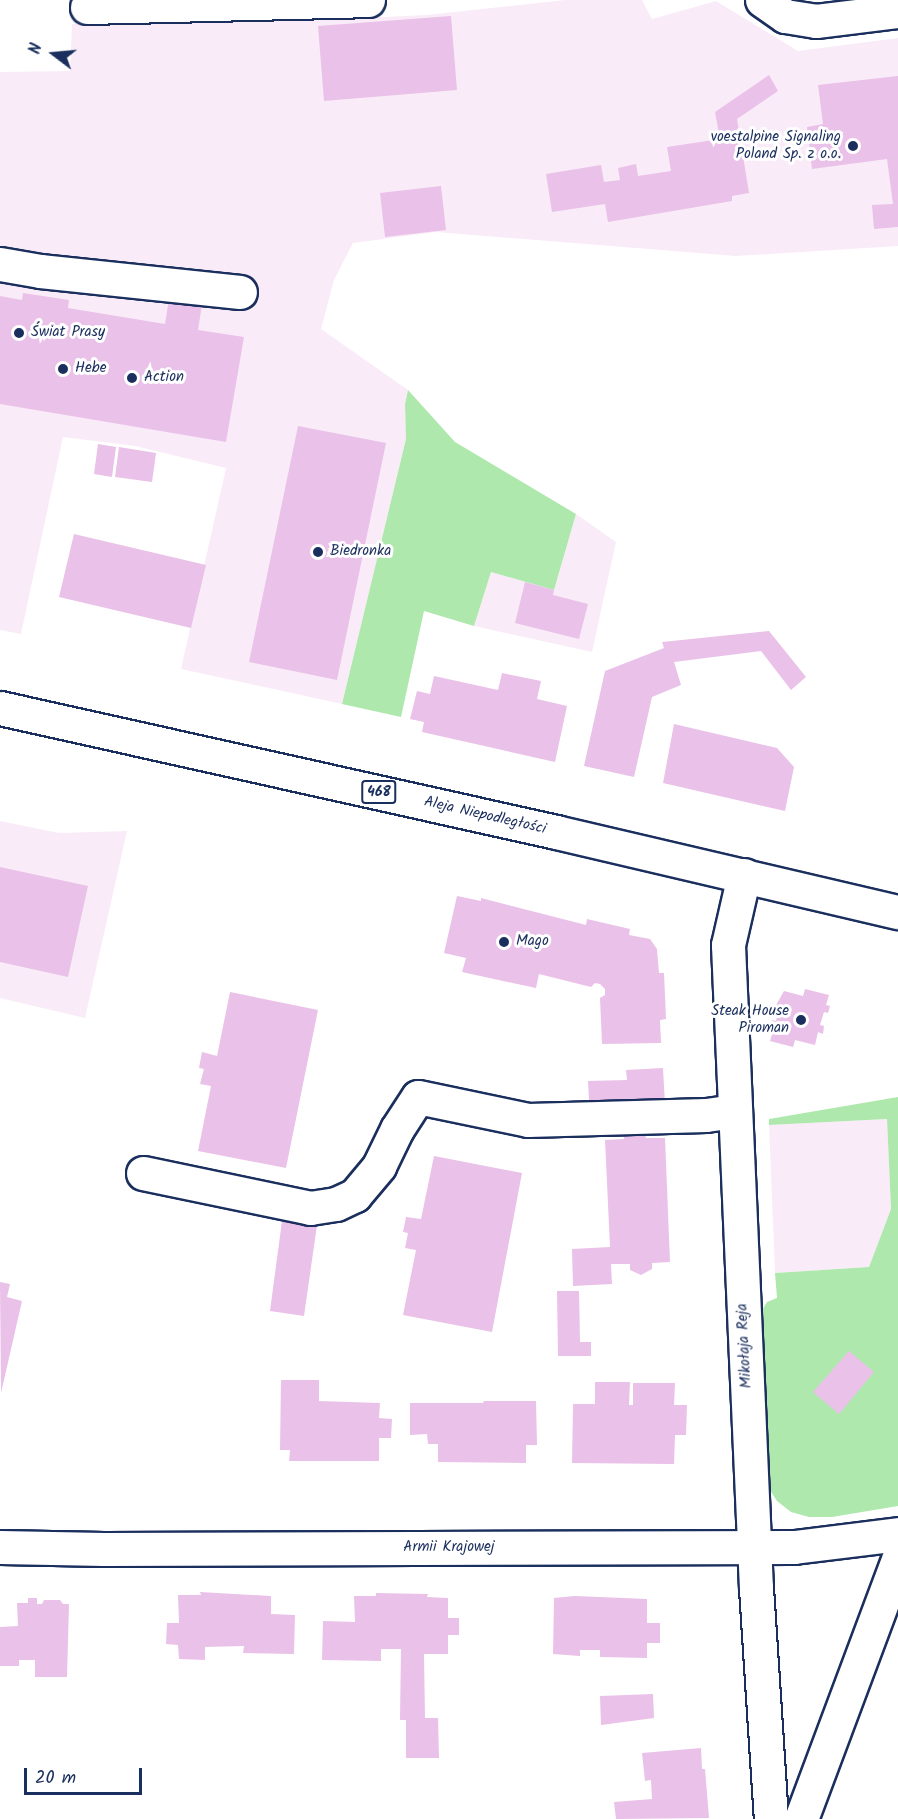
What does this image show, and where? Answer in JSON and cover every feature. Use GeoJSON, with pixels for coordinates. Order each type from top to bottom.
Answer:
{"type":"FeatureCollection","features":[{"type":"Feature","properties":{"kind":"street"},"geometry":{"type":"LineString","coordinates":[[87,7],[368,0]]}},
{"type":"Feature","properties":{"kind":"street"},"geometry":{"type":"LineString","coordinates":[[762,0],[785,16],[816,21],[898,11]]}},
{"type":"Feature","properties":{"kind":"street"},"geometry":{"type":"LineString","coordinates":[[0,264],[40,271],[240,292]]}},
{"type":"Feature","properties":{"kind":"street","name":"Aleja Niepodległości"},"geometry":{"type":"LineString","coordinates":[[0,708],[744,875],[898,912]]}},
{"type":"Feature","properties":{"kind":"street","name":"Mikołaja Reja"},"geometry":{"type":"LineString","coordinates":[[744,875],[728,945],[755,1547],[771,1819]]}},
{"type":"Feature","properties":{"kind":"street"},"geometry":{"type":"LineString","coordinates":[[143,1173],[310,1208],[336,1204],[355,1195],[379,1166],[397,1129],[418,1097],[528,1120],[706,1115],[734,1111]]}},
{"type":"Feature","properties":{"kind":"street","name":"Armii Krajowej"},"geometry":{"type":"LineString","coordinates":[[0,1547],[104,1549],[794,1547],[898,1534]]}},
{"type":"Feature","properties":{"kind":"street"},"geometry":{"type":"LineString","coordinates":[[801,1819],[898,1559]]}},
{"type":"Feature","properties":{"kind":"shaded area"},"geometry":{"type":"Polygon","coordinates":[[[565,0],[642,0],[652,19],[716,1],[798,51],[898,38],[898,246],[736,256],[436,232],[353,243],[334,280],[321,329],[408,390],[405,404],[406,439],[342,704],[181,669],[226,468],[135,446],[63,437],[21,634],[0,630],[0,72],[70,71],[72,24],[320,20],[426,15],[565,0]]]}},
{"type":"Feature","properties":{"kind":"shaded area"},"geometry":{"type":"Polygon","coordinates":[[[576,514],[616,542],[592,652],[474,626],[491,572],[554,590],[576,514]]]}},
{"type":"Feature","properties":{"kind":"shaded area"},"geometry":{"type":"Polygon","coordinates":[[[0,821],[59,833],[127,831],[85,1018],[0,998],[0,821]]]}},
{"type":"Feature","properties":{"kind":"shaded area"},"geometry":{"type":"Polygon","coordinates":[[[887,1119],[891,1209],[869,1267],[775,1273],[769,1125],[887,1119]]]}},
{"type":"Feature","properties":{"kind":"green space"},"geometry":{"type":"Polygon","coordinates":[[[408,390],[455,442],[576,514],[554,590],[491,572],[474,626],[424,611],[401,717],[342,704],[406,439],[405,404],[408,390]]]}},
{"type":"Feature","properties":{"kind":"green space"},"geometry":{"type":"Polygon","coordinates":[[[898,1097],[898,1506],[832,1517],[809,1517],[791,1512],[777,1501],[768,1487],[761,1312],[767,1302],[777,1298],[775,1273],[869,1267],[891,1209],[887,1119],[769,1125],[769,1119],[898,1097]]]}},
{"type":"Feature","properties":{"kind":"building"},"geometry":{"type":"Polygon","coordinates":[[[451,16],[457,90],[324,101],[318,26],[451,16]]]}},
{"type":"Feature","properties":{"kind":"building"},"geometry":{"type":"Polygon","coordinates":[[[769,75],[778,91],[737,119],[749,193],[732,196],[732,201],[608,222],[605,204],[552,212],[546,174],[601,165],[604,182],[620,180],[618,168],[636,164],[638,176],[671,171],[667,147],[720,139],[715,112],[769,75]]]}},
{"type":"Feature","properties":{"kind":"building","name":"voestalpine Signaling Poland Sp. z o.o."},"geometry":{"type":"Polygon","coordinates":[[[898,76],[898,227],[874,229],[872,205],[893,204],[887,159],[812,169],[807,127],[823,124],[818,85],[898,76]]]}},
{"type":"Feature","properties":{"kind":"building"},"geometry":{"type":"Polygon","coordinates":[[[441,186],[446,230],[385,237],[380,193],[441,186]]]}},
{"type":"Feature","properties":{"kind":"building"},"geometry":{"type":"Polygon","coordinates":[[[23,293],[69,300],[68,308],[165,324],[170,293],[203,298],[198,330],[244,337],[226,442],[0,404],[0,296],[22,300],[23,293]]]}},
{"type":"Feature","properties":{"kind":"building","name":"Biedronka"},"geometry":{"type":"Polygon","coordinates":[[[298,426],[386,443],[337,680],[249,662],[298,426]]]}},
{"type":"Feature","properties":{"kind":"building"},"geometry":{"type":"Polygon","coordinates":[[[98,444],[116,447],[112,477],[94,474],[98,444]]]}},
{"type":"Feature","properties":{"kind":"building"},"geometry":{"type":"Polygon","coordinates":[[[119,447],[156,453],[152,482],[115,477],[119,447]]]}},
{"type":"Feature","properties":{"kind":"building"},"geometry":{"type":"Polygon","coordinates":[[[74,534],[206,565],[191,628],[59,597],[74,534]]]}},
{"type":"Feature","properties":{"kind":"building"},"geometry":{"type":"Polygon","coordinates":[[[525,582],[554,590],[553,595],[588,604],[579,639],[515,623],[525,582]]]}},
{"type":"Feature","properties":{"kind":"building"},"geometry":{"type":"Polygon","coordinates":[[[769,631],[806,677],[791,690],[761,651],[674,662],[681,685],[652,697],[634,777],[584,766],[605,671],[664,648],[662,642],[769,631]]]}},
{"type":"Feature","properties":{"kind":"building"},"geometry":{"type":"Polygon","coordinates":[[[502,673],[541,681],[537,699],[567,706],[555,762],[422,732],[424,722],[410,719],[417,691],[430,694],[434,676],[498,690],[502,673]]]}},
{"type":"Feature","properties":{"kind":"building"},"geometry":{"type":"Polygon","coordinates":[[[674,724],[777,748],[794,767],[785,811],[663,783],[674,724]]]}},
{"type":"Feature","properties":{"kind":"building"},"geometry":{"type":"Polygon","coordinates":[[[0,867],[88,886],[68,977],[0,962],[0,867]]]}},
{"type":"Feature","properties":{"kind":"building"},"geometry":{"type":"Polygon","coordinates":[[[457,896],[481,901],[481,898],[586,925],[587,919],[630,929],[629,935],[650,939],[657,949],[659,973],[664,973],[666,1019],[660,1020],[661,1043],[602,1044],[600,998],[605,995],[605,989],[600,984],[595,983],[591,987],[539,974],[536,988],[462,972],[466,958],[444,953],[457,896]]]}},
{"type":"Feature","properties":{"kind":"building"},"geometry":{"type":"Polygon","coordinates":[[[805,989],[829,995],[826,1005],[830,1006],[828,1013],[824,1012],[820,1025],[824,1026],[823,1034],[818,1032],[815,1045],[795,1040],[793,1047],[770,1041],[774,1028],[770,1027],[772,1020],[776,1021],[779,1008],[775,1007],[784,991],[803,996],[805,989]]]}},
{"type":"Feature","properties":{"kind":"building"},"geometry":{"type":"Polygon","coordinates":[[[230,992],[318,1010],[286,1168],[198,1151],[211,1086],[200,1084],[204,1069],[199,1068],[202,1052],[217,1056],[230,992]]]}},
{"type":"Feature","properties":{"kind":"building"},"geometry":{"type":"Polygon","coordinates":[[[663,1068],[665,1104],[629,1107],[628,1100],[589,1100],[588,1081],[627,1080],[626,1070],[663,1068]]]}},
{"type":"Feature","properties":{"kind":"building"},"geometry":{"type":"Polygon","coordinates":[[[623,1133],[645,1133],[646,1138],[665,1138],[670,1262],[652,1263],[652,1269],[641,1275],[630,1270],[630,1264],[611,1264],[612,1284],[573,1286],[572,1249],[610,1247],[605,1140],[624,1139],[623,1133]]]}},
{"type":"Feature","properties":{"kind":"building"},"geometry":{"type":"Polygon","coordinates":[[[434,1156],[522,1173],[492,1332],[403,1315],[416,1250],[405,1248],[408,1233],[403,1232],[406,1217],[421,1219],[434,1156]]]}},
{"type":"Feature","properties":{"kind":"building"},"geometry":{"type":"Polygon","coordinates":[[[282,1221],[317,1225],[304,1316],[270,1311],[282,1221]]]}},
{"type":"Feature","properties":{"kind":"building"},"geometry":{"type":"Polygon","coordinates":[[[0,1282],[10,1284],[7,1297],[22,1301],[1,1393],[0,1282]]]}},
{"type":"Feature","properties":{"kind":"building"},"geometry":{"type":"Polygon","coordinates":[[[557,1291],[579,1291],[580,1342],[591,1342],[591,1356],[558,1356],[557,1291]]]}},
{"type":"Feature","properties":{"kind":"building"},"geometry":{"type":"Polygon","coordinates":[[[849,1351],[874,1372],[839,1414],[813,1392],[849,1351]]]}},
{"type":"Feature","properties":{"kind":"building"},"geometry":{"type":"Polygon","coordinates":[[[281,1380],[319,1380],[319,1401],[380,1403],[379,1418],[392,1419],[391,1438],[379,1438],[379,1461],[289,1461],[290,1450],[280,1450],[281,1380]]]}},
{"type":"Feature","properties":{"kind":"building"},"geometry":{"type":"Polygon","coordinates":[[[595,1382],[630,1382],[629,1405],[633,1405],[633,1383],[675,1383],[674,1405],[687,1405],[686,1435],[675,1435],[674,1464],[572,1463],[573,1404],[595,1404],[595,1382]]]}},
{"type":"Feature","properties":{"kind":"building"},"geometry":{"type":"Polygon","coordinates":[[[484,1401],[536,1401],[537,1445],[526,1445],[526,1463],[438,1462],[438,1444],[428,1444],[427,1434],[410,1435],[410,1403],[483,1403],[484,1401]]]}},
{"type":"Feature","properties":{"kind":"building"},"geometry":{"type":"Polygon","coordinates":[[[200,1592],[271,1596],[271,1614],[295,1615],[294,1654],[243,1653],[244,1646],[205,1647],[205,1660],[179,1659],[178,1645],[166,1644],[167,1623],[179,1623],[178,1595],[201,1595],[200,1592]]]}},
{"type":"Feature","properties":{"kind":"building"},"geometry":{"type":"Polygon","coordinates":[[[376,1593],[428,1594],[427,1597],[448,1598],[448,1618],[459,1618],[459,1635],[448,1635],[448,1654],[424,1654],[425,1718],[438,1718],[439,1758],[406,1758],[406,1720],[400,1720],[401,1649],[381,1649],[381,1661],[322,1660],[323,1621],[355,1622],[354,1596],[376,1596],[376,1593]]]}},
{"type":"Feature","properties":{"kind":"building"},"geometry":{"type":"Polygon","coordinates":[[[575,1596],[647,1599],[647,1623],[660,1623],[660,1643],[647,1643],[647,1658],[600,1657],[600,1650],[580,1650],[580,1656],[553,1654],[554,1598],[575,1596]]]}},
{"type":"Feature","properties":{"kind":"building"},"geometry":{"type":"Polygon","coordinates":[[[28,1598],[37,1598],[37,1604],[42,1604],[44,1600],[60,1600],[63,1604],[69,1604],[67,1677],[35,1677],[35,1660],[19,1660],[19,1666],[0,1666],[0,1627],[18,1626],[17,1603],[28,1603],[28,1598]]]}},
{"type":"Feature","properties":{"kind":"building"},"geometry":{"type":"Polygon","coordinates":[[[653,1694],[654,1718],[601,1725],[600,1696],[653,1694]]]}},
{"type":"Feature","properties":{"kind":"building"},"geometry":{"type":"Polygon","coordinates":[[[701,1748],[709,1818],[616,1819],[614,1802],[652,1799],[651,1780],[645,1781],[642,1753],[701,1748]]]}},
{"type":"Feature","properties":{"kind":"place","name":"voestalpine Signaling Poland Sp. z o.o."},"geometry":{"type":"Point","coordinates":[853,146]}},
{"type":"Feature","properties":{"kind":"place","name":"Świat Prasy"},"geometry":{"type":"Point","coordinates":[19,333]}},
{"type":"Feature","properties":{"kind":"place","name":"Hebe"},"geometry":{"type":"Point","coordinates":[63,369]}},
{"type":"Feature","properties":{"kind":"place","name":"Action"},"geometry":{"type":"Point","coordinates":[132,378]}},
{"type":"Feature","properties":{"kind":"place","name":"Biedronka"},"geometry":{"type":"Point","coordinates":[318,552]}},
{"type":"Feature","properties":{"kind":"place","name":"Mago"},"geometry":{"type":"Point","coordinates":[504,942]}},
{"type":"Feature","properties":{"kind":"place","name":"Steak House Piroman"},"geometry":{"type":"Point","coordinates":[801,1020]}}]}
